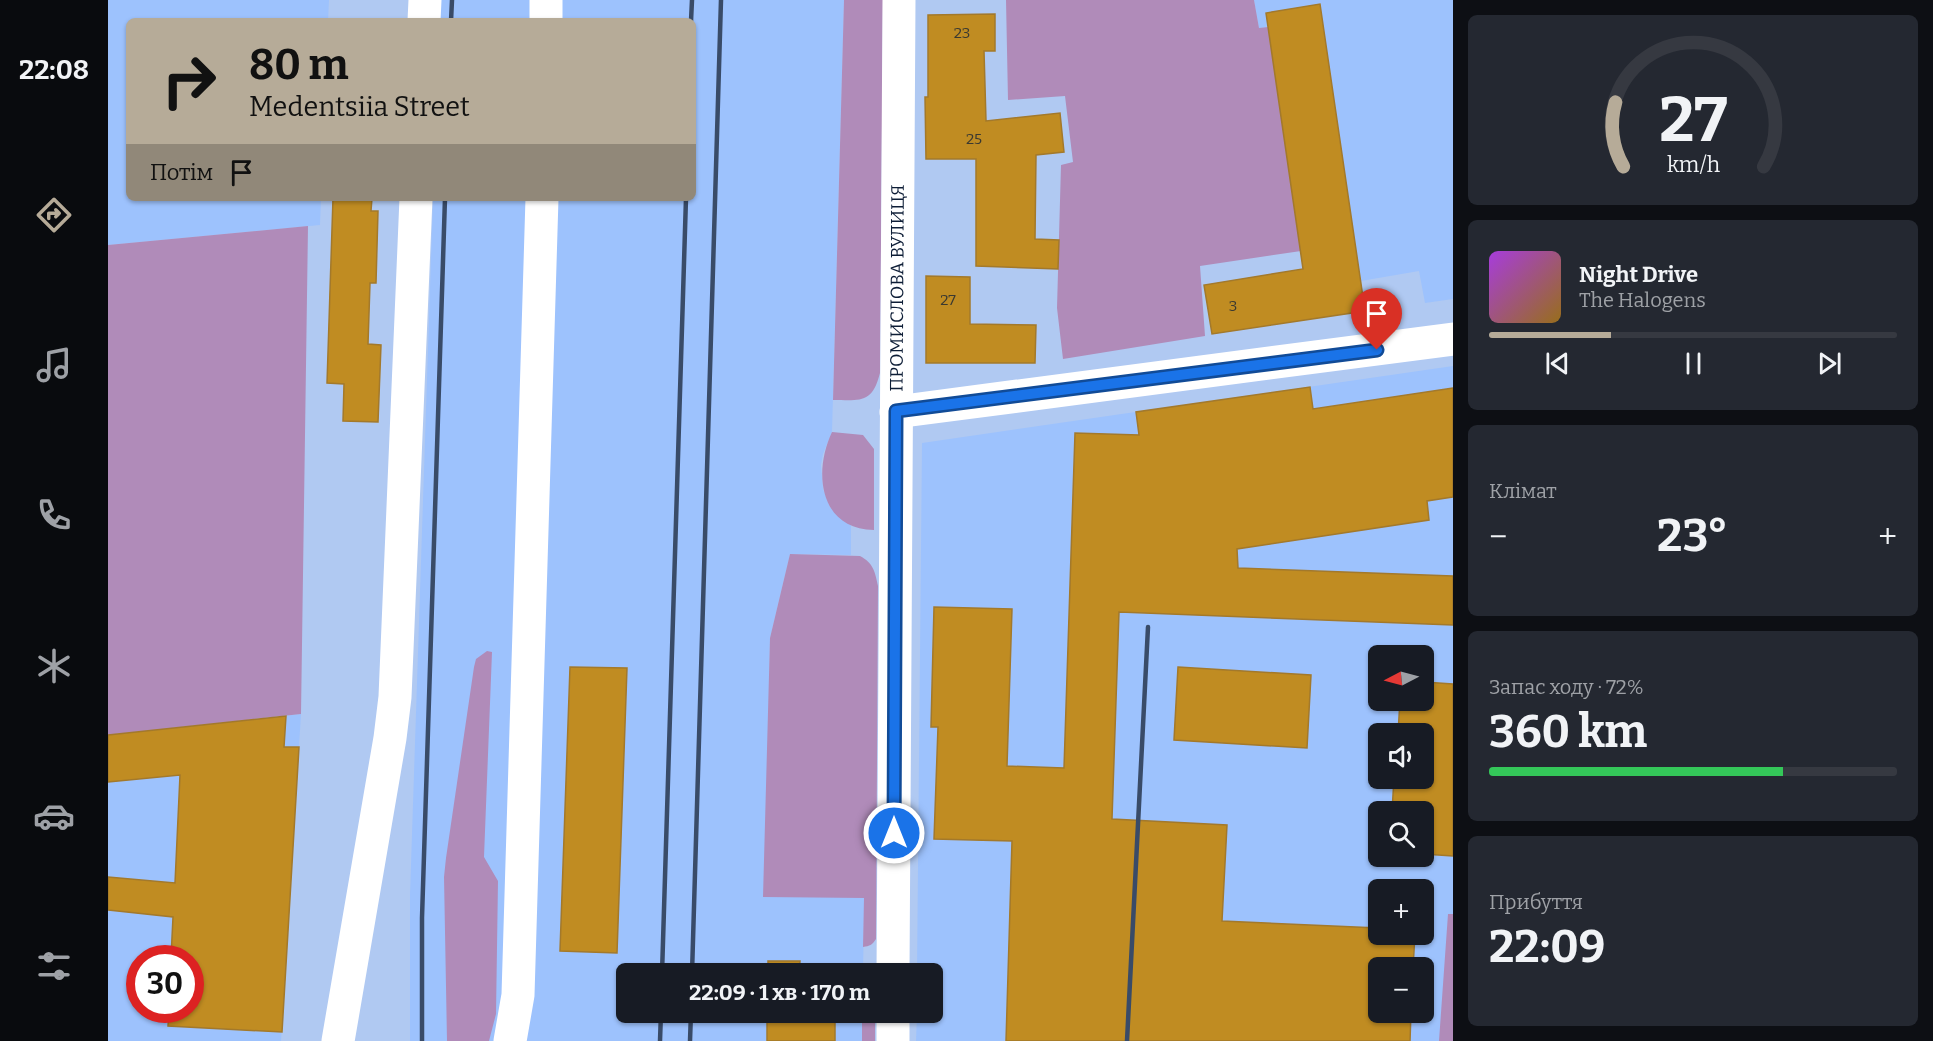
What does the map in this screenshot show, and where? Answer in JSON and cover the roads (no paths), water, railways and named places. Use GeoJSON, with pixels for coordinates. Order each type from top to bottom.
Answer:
{"type":"FeatureCollection","features":[{"type":"Feature","properties":{"kind":"street"},"geometry":{"type":"LineString","coordinates":[[424,18],[425,0]]}},
{"type":"Feature","properties":{"kind":"street"},"geometry":{"type":"LineString","coordinates":[[546,0],[546,18]]}},
{"type":"Feature","properties":{"kind":"street","name":"ПРОМИСЛОВА ВУЛИЦЯ"},"geometry":{"type":"LineString","coordinates":[[893,963],[899,0]]}},
{"type":"Feature","properties":{"kind":"street"},"geometry":{"type":"LineString","coordinates":[[338,1041],[395,697],[417,201]]}},
{"type":"Feature","properties":{"kind":"street"},"geometry":{"type":"LineString","coordinates":[[510,1041],[518,995],[542,201]]}},
{"type":"Feature","properties":{"kind":"street"},"geometry":{"type":"LineString","coordinates":[[896,411],[1453,339]]}},
{"type":"Feature","properties":{"kind":"street"},"geometry":{"type":"LineString","coordinates":[[893,1023],[893,1041]]}},
{"type":"Feature","properties":{"kind":"railway"},"geometry":{"type":"LineString","coordinates":[[451,18],[452,0]]}},
{"type":"Feature","properties":{"kind":"railway"},"geometry":{"type":"LineString","coordinates":[[691,18],[692,0]]}},
{"type":"Feature","properties":{"kind":"railway"},"geometry":{"type":"LineString","coordinates":[[692,963],[721,0]]}},
{"type":"Feature","properties":{"kind":"railway"},"geometry":{"type":"LineString","coordinates":[[422,1041],[422,918],[445,201]]}},
{"type":"Feature","properties":{"kind":"railway"},"geometry":{"type":"LineString","coordinates":[[662,963],[686,201]]}},
{"type":"Feature","properties":{"kind":"railway"},"geometry":{"type":"LineString","coordinates":[[1127,1041],[1148,627]]}},
{"type":"Feature","properties":{"kind":"railway"},"geometry":{"type":"LineString","coordinates":[[660,1041],[661,1023]]}},
{"type":"Feature","properties":{"kind":"railway"},"geometry":{"type":"LineString","coordinates":[[690,1041],[691,1023]]}}]}
